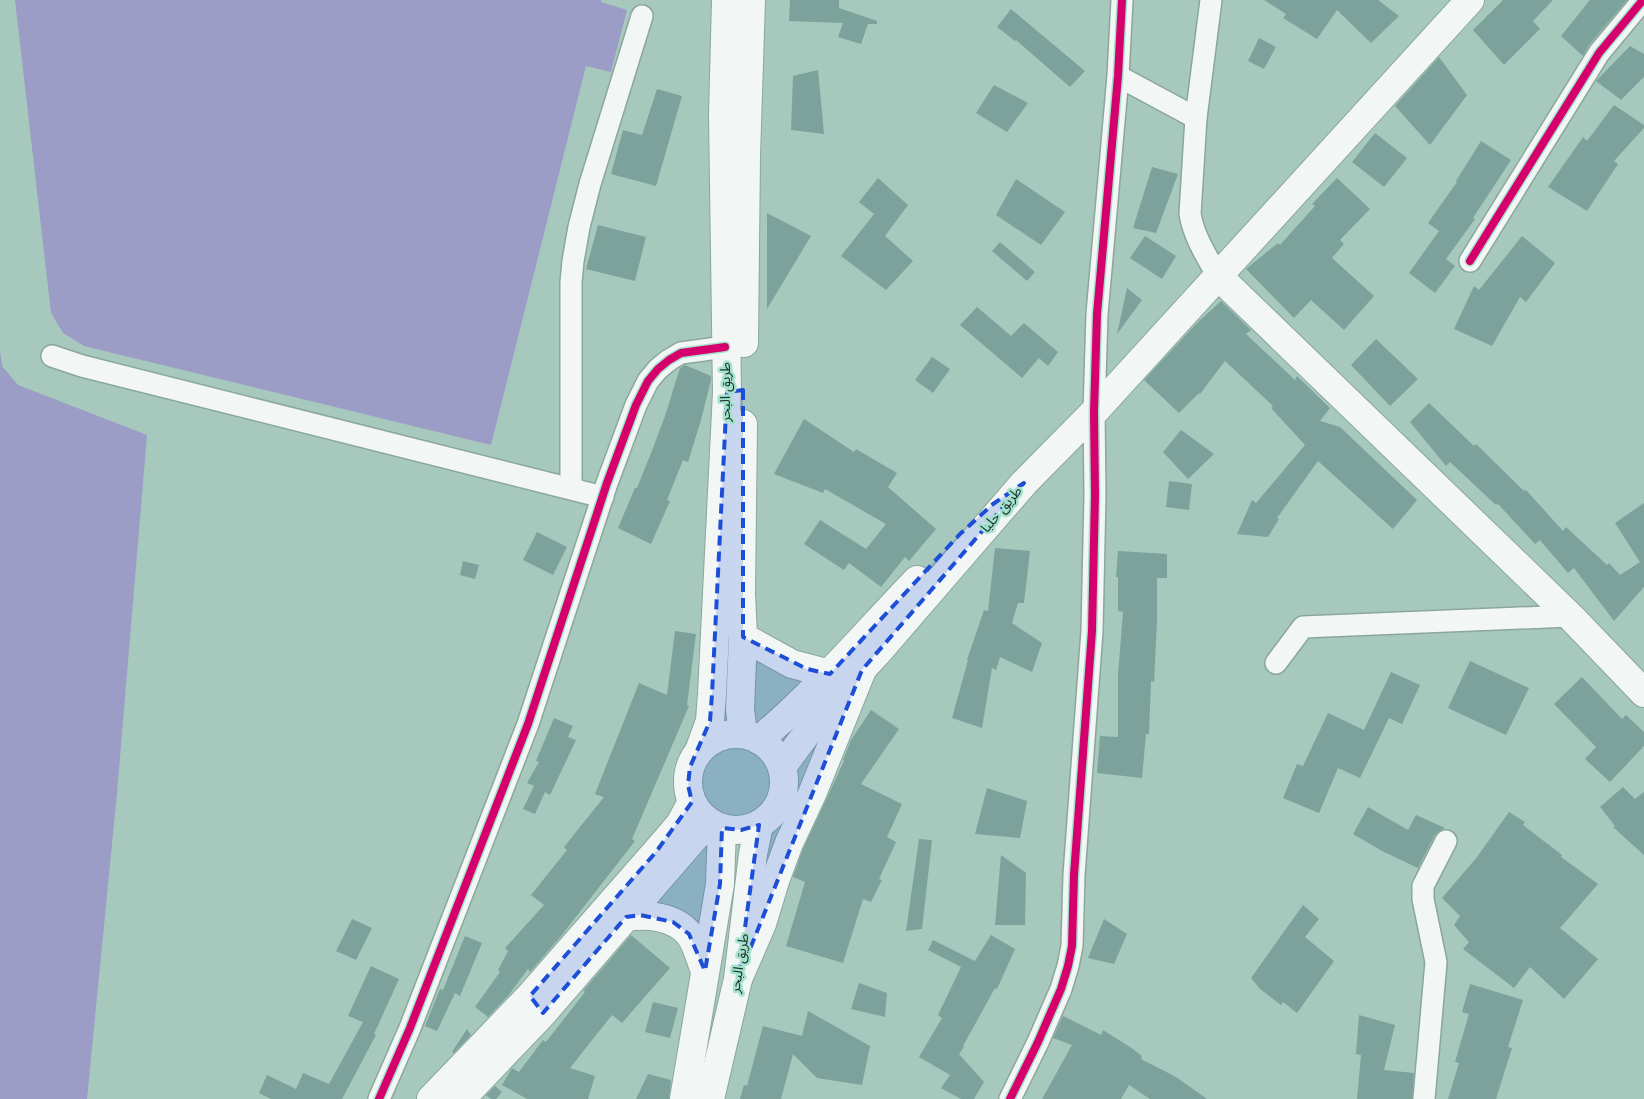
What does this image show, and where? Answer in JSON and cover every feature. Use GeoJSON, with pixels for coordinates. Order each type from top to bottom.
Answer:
{"type":"FeatureCollection","features":[{"type":"Feature","properties":{"kind":"main road","name":"طريق البحر"},"geometry":{"type":"LineString","coordinates":[[732,0],[723,115],[725,347],[735,391],[743,637],[740,709],[751,737]]}},
{"type":"Feature","properties":{"kind":"main road","name":"طريق البحر"},"geometry":{"type":"LineString","coordinates":[[699,751],[710,721],[735,391],[746,156],[732,0]]}},
{"type":"Feature","properties":{"kind":"main road"},"geometry":{"type":"LineString","coordinates":[[1024,483],[1094,412],[1470,0]]}},
{"type":"Feature","properties":{"kind":"main road"},"geometry":{"type":"LineString","coordinates":[[1217,275],[1570,616],[1644,693]]}},
{"type":"Feature","properties":{"kind":"main road","name":"طريق حلبا"},"geometry":{"type":"LineString","coordinates":[[782,767],[824,710],[862,670],[1024,483]]}},
{"type":"Feature","properties":{"kind":"main road","name":"طريق حلبا"},"geometry":{"type":"LineString","coordinates":[[751,737],[787,716],[830,674],[960,534],[993,504],[1024,483]]}},
{"type":"Feature","properties":{"kind":"main road"},"geometry":{"type":"LineString","coordinates":[[743,637],[792,664],[830,674]]}},
{"type":"Feature","properties":{"kind":"main road"},"geometry":{"type":"LineString","coordinates":[[738,979],[762,924],[789,843],[812,794],[862,670]]}},
{"type":"Feature","properties":{"kind":"main road"},"geometry":{"type":"LineString","coordinates":[[719,737],[751,737],[773,751],[782,767],[784,783],[781,800],[772,814],[758,825],[741,830],[717,826],[700,814],[692,802],[688,785],[690,767],[699,751],[719,737]]}},
{"type":"Feature","properties":{"kind":"main road"},"geometry":{"type":"LineString","coordinates":[[461,1099],[680,824],[692,802]]}},
{"type":"Feature","properties":{"kind":"main road","name":"طريق البحر"},"geometry":{"type":"LineString","coordinates":[[710,1099],[738,979],[758,825]]}},
{"type":"Feature","properties":{"kind":"main road"},"geometry":{"type":"LineString","coordinates":[[431,1099],[537,1005],[626,917],[695,837],[717,826]]}},
{"type":"Feature","properties":{"kind":"main road"},"geometry":{"type":"LineString","coordinates":[[684,1099],[720,884],[717,826]]}},
{"type":"Feature","properties":{"kind":"main road"},"geometry":{"type":"LineString","coordinates":[[626,917],[640,915],[655,916],[673,922],[689,934],[705,970]]}},
{"type":"Feature","properties":{"kind":"street"},"geometry":{"type":"LineString","coordinates":[[1010,1099],[1038,1042],[1060,989],[1072,946],[1075,865],[1092,632],[1097,314],[1118,76],[1122,0]]}},
{"type":"Feature","properties":{"kind":"street"},"geometry":{"type":"LineString","coordinates":[[1211,0],[1196,118],[1190,214],[1192,228],[1217,275]]}},
{"type":"Feature","properties":{"kind":"street"},"geometry":{"type":"LineString","coordinates":[[1470,261],[1599,53],[1643,0]]}},
{"type":"Feature","properties":{"kind":"street"},"geometry":{"type":"LineString","coordinates":[[571,488],[571,282],[573,261],[590,184],[642,16]]}},
{"type":"Feature","properties":{"kind":"street"},"geometry":{"type":"LineString","coordinates":[[1118,76],[1196,118]]}},
{"type":"Feature","properties":{"kind":"street"},"geometry":{"type":"LineString","coordinates":[[379,1099],[410,1028],[528,724],[603,497],[633,413],[648,381],[658,369],[681,353],[725,347]]}},
{"type":"Feature","properties":{"kind":"street"},"geometry":{"type":"LineString","coordinates":[[52,356],[82,366],[603,497]]}},
{"type":"Feature","properties":{"kind":"street"},"geometry":{"type":"LineString","coordinates":[[1276,663],[1303,627],[1570,616]]}},
{"type":"Feature","properties":{"kind":"street"},"geometry":{"type":"LineString","coordinates":[[1424,1099],[1436,962],[1423,899],[1423,886],[1446,841]]}},
{"type":"Feature","properties":{"kind":"highlighted area"},"geometry":{"type":"Polygon","coordinates":[[[743,390],[743,637],[807,669],[830,674],[960,534],[993,504],[1024,483],[862,670],[738,979],[759,825],[741,830],[722,828],[720,884],[705,971],[689,934],[673,922],[640,915],[626,917],[543,1013],[530,996],[656,852],[692,802],[688,785],[690,767],[710,721],[727,392],[743,390]]]}},
{"type":"Feature","properties":{"kind":"water"},"geometry":{"type":"Polygon","coordinates":[[[15,0],[601,0],[601,2],[627,10],[611,72],[586,66],[491,445],[84,346],[63,333],[51,313],[15,0]]]}},
{"type":"Feature","properties":{"kind":"water"},"geometry":{"type":"Polygon","coordinates":[[[0,351],[2,366],[18,385],[147,435],[117,793],[87,1099],[0,1099],[0,351]]]}},
{"type":"Feature","properties":{"kind":"building"},"geometry":{"type":"Polygon","coordinates":[[[790,0],[839,0],[839,8],[877,21],[877,24],[868,24],[861,44],[838,37],[843,23],[789,21],[790,0]]]}},
{"type":"Feature","properties":{"kind":"building"},"geometry":{"type":"Polygon","coordinates":[[[1264,0],[1378,0],[1399,16],[1371,43],[1337,10],[1317,39],[1283,18],[1286,14],[1264,0]]]}},
{"type":"Feature","properties":{"kind":"building"},"geometry":{"type":"Polygon","coordinates":[[[1503,0],[1553,0],[1533,21],[1540,29],[1504,65],[1473,30],[1503,0]]]}},
{"type":"Feature","properties":{"kind":"building"},"geometry":{"type":"Polygon","coordinates":[[[1590,0],[1627,0],[1589,45],[1583,56],[1561,36],[1590,0]]]}},
{"type":"Feature","properties":{"kind":"building"},"geometry":{"type":"Polygon","coordinates":[[[1011,9],[1085,71],[1070,87],[1016,40],[997,27],[1011,9]]]}},
{"type":"Feature","properties":{"kind":"building"},"geometry":{"type":"Polygon","coordinates":[[[1259,38],[1276,47],[1264,69],[1248,61],[1259,38]]]}},
{"type":"Feature","properties":{"kind":"building"},"geometry":{"type":"Polygon","coordinates":[[[1630,46],[1644,54],[1644,77],[1621,100],[1596,81],[1630,46]]]}},
{"type":"Feature","properties":{"kind":"building"},"geometry":{"type":"Polygon","coordinates":[[[1439,57],[1467,95],[1430,145],[1395,106],[1439,57]]]}},
{"type":"Feature","properties":{"kind":"building"},"geometry":{"type":"Polygon","coordinates":[[[818,70],[824,134],[791,130],[793,76],[818,70]]]}},
{"type":"Feature","properties":{"kind":"building"},"geometry":{"type":"Polygon","coordinates":[[[994,85],[1028,103],[1007,132],[976,113],[994,85]]]}},
{"type":"Feature","properties":{"kind":"building"},"geometry":{"type":"Polygon","coordinates":[[[657,89],[682,96],[656,186],[611,174],[623,130],[642,135],[657,89]]]}},
{"type":"Feature","properties":{"kind":"building"},"geometry":{"type":"Polygon","coordinates":[[[1614,105],[1644,125],[1644,128],[1614,161],[1618,164],[1587,211],[1548,187],[1583,137],[1587,141],[1614,105]]]}},
{"type":"Feature","properties":{"kind":"building"},"geometry":{"type":"Polygon","coordinates":[[[1375,133],[1407,158],[1384,187],[1352,162],[1375,133]]]}},
{"type":"Feature","properties":{"kind":"building"},"geometry":{"type":"Polygon","coordinates":[[[1481,141],[1511,160],[1473,218],[1475,219],[1446,259],[1455,266],[1435,293],[1409,273],[1439,231],[1428,223],[1457,182],[1481,141]]]}},
{"type":"Feature","properties":{"kind":"building"},"geometry":{"type":"Polygon","coordinates":[[[1152,167],[1178,174],[1156,233],[1133,228],[1152,167]]]}},
{"type":"Feature","properties":{"kind":"building"},"geometry":{"type":"Polygon","coordinates":[[[878,178],[908,205],[885,236],[913,261],[886,290],[841,256],[874,214],[859,202],[878,178]]]}},
{"type":"Feature","properties":{"kind":"building"},"geometry":{"type":"Polygon","coordinates":[[[1337,178],[1370,209],[1340,240],[1344,244],[1332,258],[1374,296],[1344,330],[1311,300],[1294,318],[1246,269],[1278,243],[1280,245],[1315,206],[1312,204],[1337,178]]]}},
{"type":"Feature","properties":{"kind":"building"},"geometry":{"type":"Polygon","coordinates":[[[1016,179],[1065,212],[1041,245],[996,215],[1016,179]]]}},
{"type":"Feature","properties":{"kind":"building"},"geometry":{"type":"Polygon","coordinates":[[[767,213],[811,236],[767,309],[767,213]]]}},
{"type":"Feature","properties":{"kind":"building"},"geometry":{"type":"Polygon","coordinates":[[[598,225],[646,237],[635,281],[586,269],[598,225]]]}},
{"type":"Feature","properties":{"kind":"building"},"geometry":{"type":"Polygon","coordinates":[[[1145,236],[1176,256],[1162,279],[1130,258],[1145,236]]]}},
{"type":"Feature","properties":{"kind":"building"},"geometry":{"type":"Polygon","coordinates":[[[1522,236],[1555,263],[1526,302],[1520,297],[1492,346],[1454,329],[1474,286],[1479,290],[1522,236]]]}},
{"type":"Feature","properties":{"kind":"building"},"geometry":{"type":"Polygon","coordinates":[[[1000,242],[1035,272],[1027,281],[992,251],[1000,242]]]}},
{"type":"Feature","properties":{"kind":"building"},"geometry":{"type":"Polygon","coordinates":[[[1127,288],[1142,300],[1117,334],[1127,288]]]}},
{"type":"Feature","properties":{"kind":"building"},"geometry":{"type":"Polygon","coordinates":[[[1221,301],[1251,330],[1246,334],[1295,380],[1297,376],[1330,408],[1320,421],[1340,427],[1417,500],[1393,529],[1318,461],[1277,518],[1279,519],[1268,537],[1237,534],[1252,500],[1256,503],[1305,445],[1271,408],[1273,406],[1225,361],[1200,394],[1179,413],[1144,380],[1196,324],[1221,301]]]}},
{"type":"Feature","properties":{"kind":"building"},"geometry":{"type":"Polygon","coordinates":[[[977,307],[1011,336],[1024,323],[1058,352],[1048,366],[1039,358],[1022,378],[960,325],[977,307]]]}},
{"type":"Feature","properties":{"kind":"building"},"geometry":{"type":"Polygon","coordinates":[[[1376,339],[1418,379],[1390,406],[1351,365],[1376,339]]]}},
{"type":"Feature","properties":{"kind":"building"},"geometry":{"type":"Polygon","coordinates":[[[932,357],[950,369],[933,393],[915,380],[932,357]]]}},
{"type":"Feature","properties":{"kind":"building"},"geometry":{"type":"Polygon","coordinates":[[[685,365],[711,376],[711,380],[688,462],[683,460],[667,500],[670,501],[651,544],[618,528],[653,448],[680,368],[685,365]]]}},
{"type":"Feature","properties":{"kind":"building"},"geometry":{"type":"Polygon","coordinates":[[[1429,403],[1474,446],[1476,444],[1524,491],[1526,490],[1563,531],[1566,527],[1607,565],[1609,563],[1620,575],[1640,562],[1615,523],[1644,503],[1644,587],[1614,621],[1574,568],[1568,573],[1540,540],[1535,544],[1498,504],[1496,505],[1450,462],[1446,466],[1410,422],[1429,403]]]}},
{"type":"Feature","properties":{"kind":"building"},"geometry":{"type":"Polygon","coordinates":[[[804,419],[854,452],[856,449],[897,473],[888,487],[936,529],[909,561],[905,557],[881,587],[849,563],[844,570],[804,544],[820,520],[866,549],[886,524],[825,489],[823,493],[774,474],[804,419]]]}},
{"type":"Feature","properties":{"kind":"building"},"geometry":{"type":"Polygon","coordinates":[[[1181,430],[1214,454],[1188,479],[1163,452],[1181,430]]]}},
{"type":"Feature","properties":{"kind":"building"},"geometry":{"type":"Polygon","coordinates":[[[1169,481],[1192,484],[1189,510],[1166,507],[1169,481]]]}},
{"type":"Feature","properties":{"kind":"building"},"geometry":{"type":"Polygon","coordinates":[[[537,532],[567,547],[553,575],[523,560],[537,532]]]}},
{"type":"Feature","properties":{"kind":"building"},"geometry":{"type":"Polygon","coordinates":[[[995,548],[1030,551],[1024,603],[1018,603],[1012,623],[1042,643],[1032,672],[1000,657],[996,670],[992,668],[982,728],[952,718],[967,660],[984,610],[988,611],[995,548]]]}},
{"type":"Feature","properties":{"kind":"building"},"geometry":{"type":"Polygon","coordinates":[[[1118,551],[1167,554],[1167,578],[1157,578],[1154,682],[1151,681],[1149,734],[1146,734],[1142,778],[1097,773],[1100,736],[1118,737],[1118,675],[1123,612],[1118,611],[1118,577],[1116,577],[1118,551]]]}},
{"type":"Feature","properties":{"kind":"building"},"geometry":{"type":"Polygon","coordinates":[[[463,561],[479,565],[475,579],[460,575],[463,561]]]}},
{"type":"Feature","properties":{"kind":"building"},"geometry":{"type":"Polygon","coordinates":[[[675,631],[696,634],[687,705],[689,706],[632,839],[635,841],[561,936],[530,972],[528,969],[508,996],[488,1017],[475,1007],[500,972],[498,970],[508,951],[505,948],[544,905],[531,895],[567,850],[564,847],[604,797],[595,794],[639,683],[667,695],[675,631]]]}},
{"type":"Feature","properties":{"kind":"building"},"geometry":{"type":"Polygon","coordinates":[[[1470,661],[1529,688],[1506,735],[1448,708],[1470,661]]]}},
{"type":"Feature","properties":{"kind":"building"},"geometry":{"type":"Polygon","coordinates":[[[1391,672],[1420,685],[1402,724],[1389,718],[1360,778],[1338,768],[1319,813],[1283,798],[1297,764],[1303,766],[1328,713],[1364,730],[1391,672]]]}},
{"type":"Feature","properties":{"kind":"building"},"geometry":{"type":"Polygon","coordinates":[[[1582,677],[1622,719],[1626,715],[1644,732],[1644,746],[1610,782],[1585,759],[1596,747],[1554,704],[1582,677]]]}},
{"type":"Feature","properties":{"kind":"building"},"geometry":{"type":"Polygon","coordinates":[[[871,710],[899,729],[861,784],[902,804],[887,837],[896,842],[879,879],[882,880],[871,902],[863,899],[843,963],[786,946],[805,882],[793,877],[803,849],[844,761],[851,740],[871,710]]]}},
{"type":"Feature","properties":{"kind":"building"},"geometry":{"type":"Polygon","coordinates":[[[554,718],[573,726],[568,737],[576,740],[550,795],[545,792],[535,814],[523,809],[534,786],[527,783],[539,762],[536,761],[554,718]]]}},
{"type":"Feature","properties":{"kind":"building"},"geometry":{"type":"Polygon","coordinates":[[[1623,787],[1635,799],[1644,792],[1644,855],[1613,827],[1615,826],[1600,807],[1623,787]]]}},
{"type":"Feature","properties":{"kind":"building"},"geometry":{"type":"Polygon","coordinates":[[[987,788],[1027,801],[1020,838],[975,834],[987,788]]]}},
{"type":"Feature","properties":{"kind":"building"},"geometry":{"type":"Polygon","coordinates":[[[1368,807],[1408,830],[1416,815],[1445,828],[1435,835],[1418,868],[1382,851],[1353,834],[1368,807]]]}},
{"type":"Feature","properties":{"kind":"building"},"geometry":{"type":"Polygon","coordinates":[[[1509,812],[1525,822],[1523,825],[1562,855],[1561,857],[1598,884],[1560,928],[1598,959],[1564,999],[1530,967],[1514,988],[1463,949],[1469,942],[1454,925],[1460,916],[1442,898],[1477,857],[1509,812]]]}},
{"type":"Feature","properties":{"kind":"building"},"geometry":{"type":"Polygon","coordinates":[[[919,839],[932,840],[922,929],[906,931],[919,839]]]}},
{"type":"Feature","properties":{"kind":"building"},"geometry":{"type":"Polygon","coordinates":[[[1001,855],[1026,873],[1025,925],[995,925],[1001,855]]]}},
{"type":"Feature","properties":{"kind":"building"},"geometry":{"type":"Polygon","coordinates":[[[1303,905],[1319,919],[1305,937],[1334,961],[1297,1013],[1283,1002],[1281,1005],[1260,989],[1251,978],[1303,905]]]}},
{"type":"Feature","properties":{"kind":"building"},"geometry":{"type":"Polygon","coordinates":[[[352,919],[372,928],[356,960],[336,951],[352,919]]]}},
{"type":"Feature","properties":{"kind":"building"},"geometry":{"type":"Polygon","coordinates":[[[1104,919],[1127,934],[1114,964],[1088,958],[1104,919]]]}},
{"type":"Feature","properties":{"kind":"building"},"geometry":{"type":"Polygon","coordinates":[[[631,935],[670,968],[622,1023],[612,1015],[570,1068],[595,1076],[588,1099],[527,1099],[502,1085],[512,1068],[519,1072],[543,1040],[546,1042],[585,992],[583,991],[631,935]]]}},
{"type":"Feature","properties":{"kind":"building"},"geometry":{"type":"Polygon","coordinates":[[[991,935],[1015,949],[997,989],[995,988],[959,1054],[984,1082],[974,1099],[961,1099],[941,1088],[950,1075],[919,1057],[942,1018],[938,1015],[961,967],[928,950],[933,940],[975,961],[991,935]]]}},
{"type":"Feature","properties":{"kind":"building"},"geometry":{"type":"Polygon","coordinates":[[[465,936],[482,943],[460,996],[455,993],[437,1031],[425,1026],[440,989],[443,990],[465,936]]]}},
{"type":"Feature","properties":{"kind":"building"},"geometry":{"type":"Polygon","coordinates":[[[371,966],[399,979],[374,1034],[376,1035],[342,1099],[271,1099],[259,1093],[267,1075],[296,1089],[303,1073],[329,1084],[363,1022],[348,1016],[371,966]]]}},
{"type":"Feature","properties":{"kind":"building"},"geometry":{"type":"Polygon","coordinates":[[[859,983],[887,993],[885,1017],[851,1009],[859,983]]]}},
{"type":"Feature","properties":{"kind":"building"},"geometry":{"type":"Polygon","coordinates":[[[1470,984],[1523,1000],[1508,1047],[1512,1048],[1496,1099],[1448,1099],[1459,1063],[1455,1062],[1469,1014],[1462,1012],[1470,984]]]}},
{"type":"Feature","properties":{"kind":"building"},"geometry":{"type":"Polygon","coordinates":[[[653,1002],[678,1008],[670,1038],[645,1032],[653,1002]]]}},
{"type":"Feature","properties":{"kind":"building"},"geometry":{"type":"Polygon","coordinates":[[[808,1011],[870,1046],[862,1085],[817,1078],[793,1054],[781,1099],[740,1099],[744,1085],[747,1086],[763,1026],[802,1036],[808,1011]]]}},
{"type":"Feature","properties":{"kind":"building"},"geometry":{"type":"Polygon","coordinates":[[[1359,1015],[1395,1025],[1384,1070],[1414,1073],[1412,1099],[1357,1099],[1361,1055],[1356,1054],[1359,1015]]]}},
{"type":"Feature","properties":{"kind":"building"},"geometry":{"type":"Polygon","coordinates":[[[1063,1016],[1101,1035],[1103,1030],[1142,1056],[1141,1059],[1176,1077],[1207,1099],[1150,1099],[1129,1085],[1121,1099],[1042,1099],[1072,1045],[1053,1038],[1063,1016]]]}},
{"type":"Feature","properties":{"kind":"building"},"geometry":{"type":"Polygon","coordinates":[[[467,1029],[471,1035],[454,1053],[452,1052],[467,1029]]]}},
{"type":"Feature","properties":{"kind":"building"},"geometry":{"type":"Polygon","coordinates":[[[648,1074],[671,1080],[669,1099],[636,1099],[648,1074]]]}},
{"type":"Feature","properties":{"kind":"building"},"geometry":{"type":"Polygon","coordinates":[[[495,1086],[502,1092],[496,1099],[491,1099],[486,1095],[495,1086]]]}},
{"type":"Feature","properties":{"kind":"cycle path"},"geometry":{"type":"LineString","coordinates":[[1010,1099],[1061,989],[1072,946],[1074,875],[1092,631],[1097,314],[1118,76],[1122,0]]}},
{"type":"Feature","properties":{"kind":"cycle path"},"geometry":{"type":"LineString","coordinates":[[1470,261],[1599,53],[1643,0]]}},
{"type":"Feature","properties":{"kind":"cycle path"},"geometry":{"type":"LineString","coordinates":[[379,1099],[410,1028],[528,724],[607,483],[636,405],[648,381],[669,360],[681,353],[725,347]]}}]}
